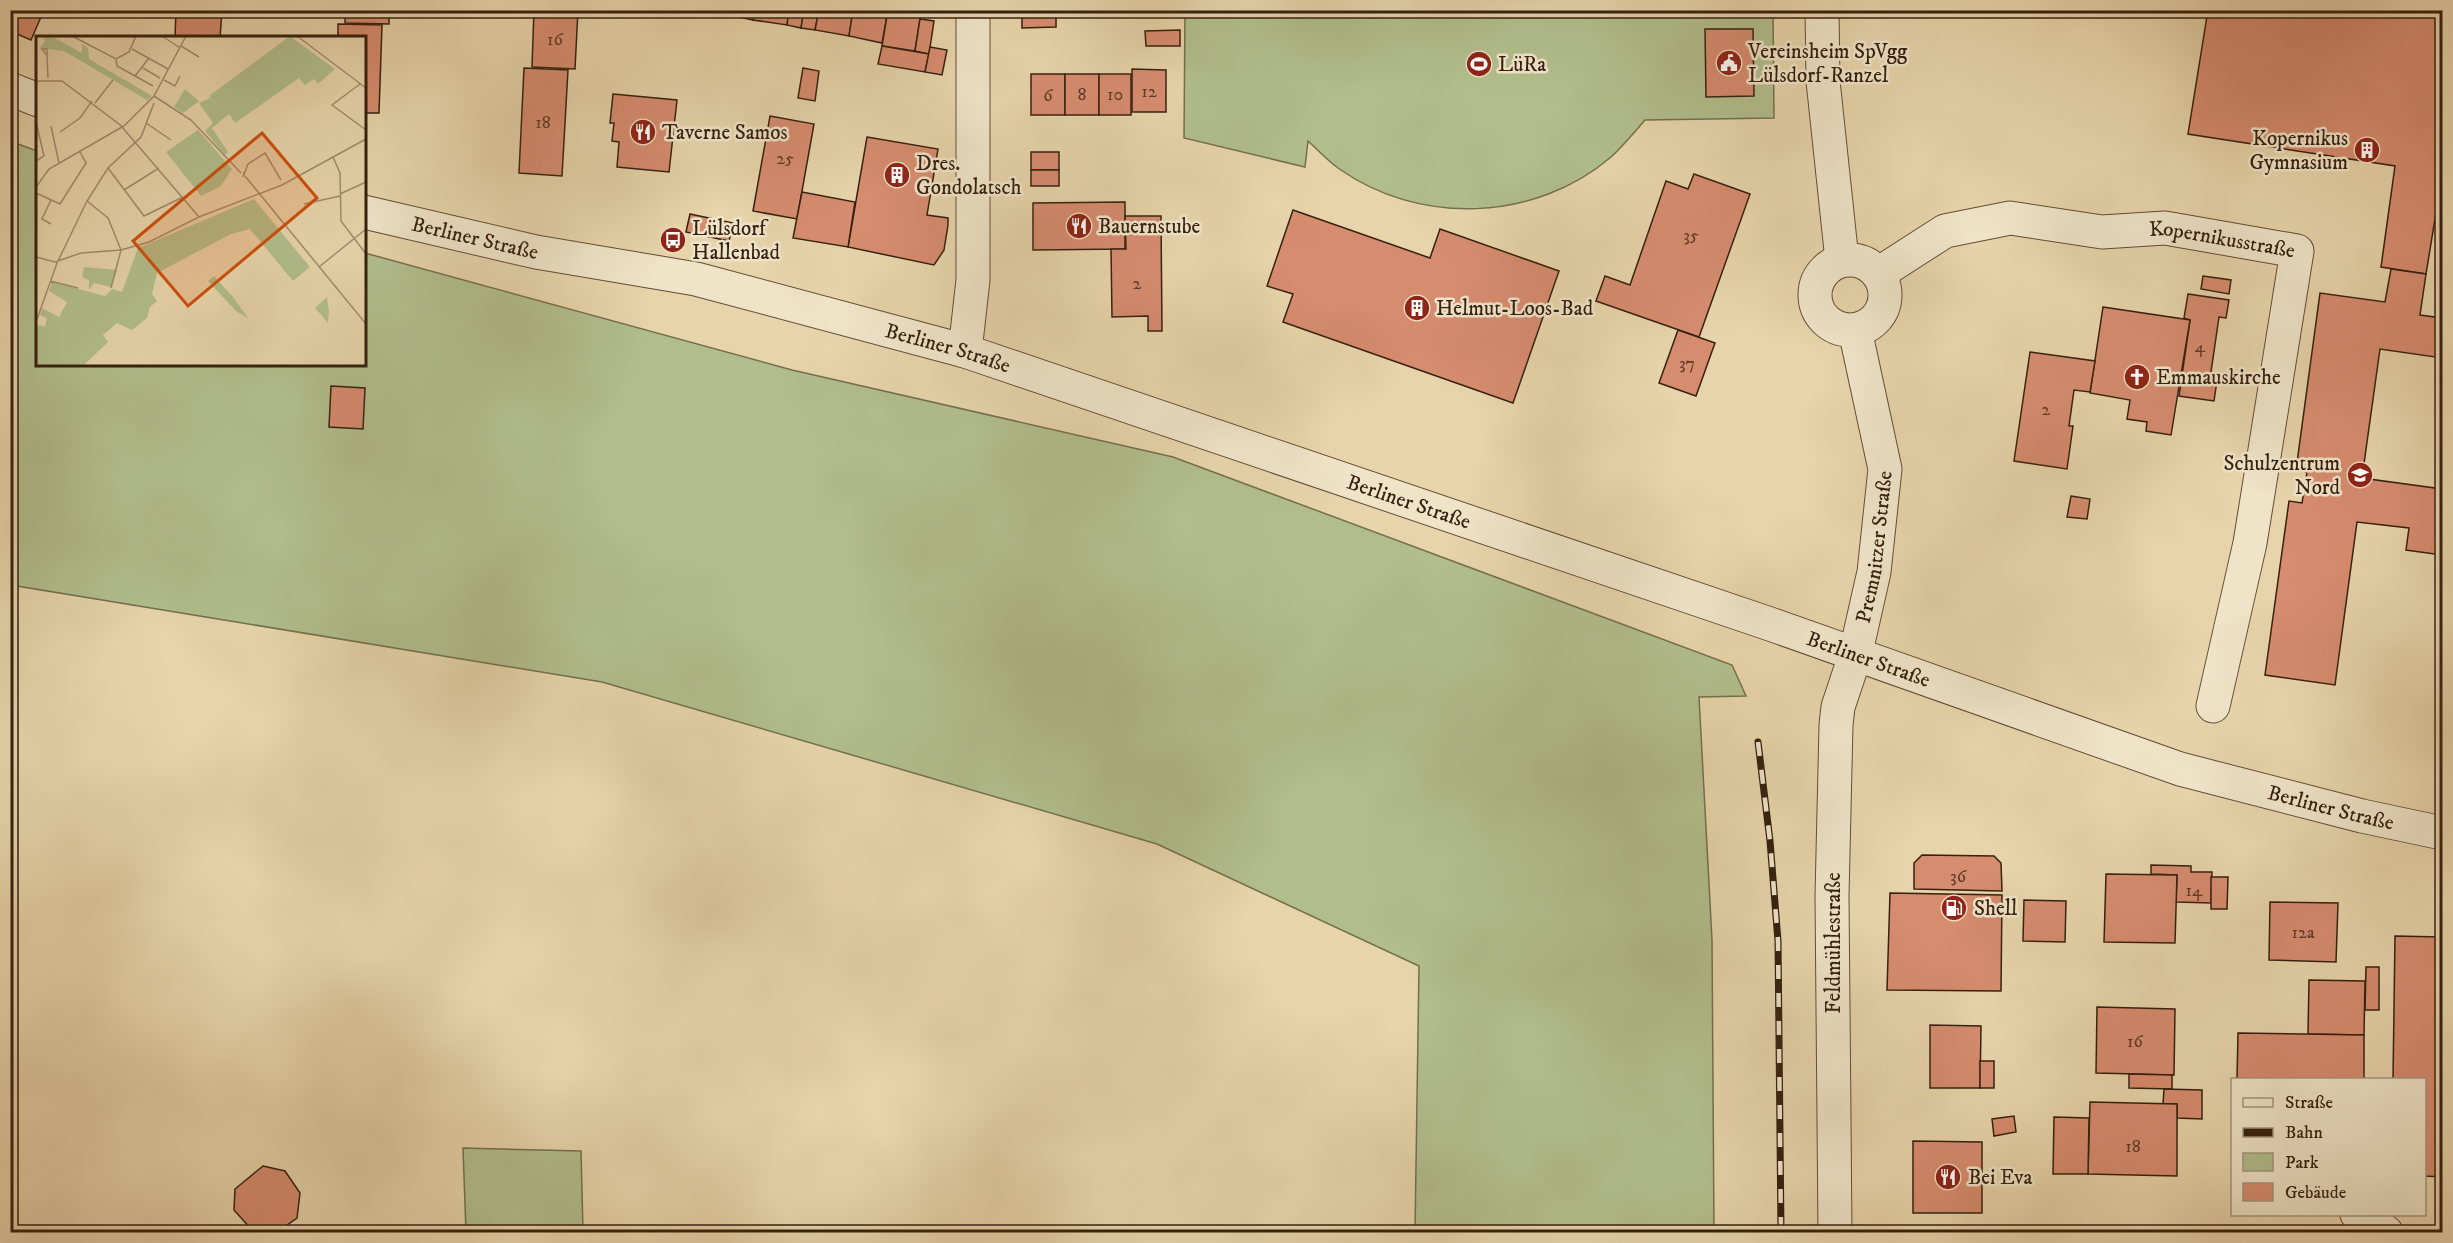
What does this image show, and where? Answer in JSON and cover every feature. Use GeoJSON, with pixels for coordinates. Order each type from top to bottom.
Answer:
{"type":"FeatureCollection","features":[{"type":"Feature","properties":{"kind":"street"},"geometry":{"type":"LineString","coordinates":[[965,351],[973,280],[973,10]]}},
{"type":"Feature","properties":{"kind":"street"},"geometry":{"type":"LineString","coordinates":[[1822,10],[1823,81],[1842,260]]}},
{"type":"Feature","properties":{"kind":"street"},"geometry":{"type":"LineString","coordinates":[[10,89],[36,99]]}},
{"type":"Feature","properties":{"kind":"street","name":"Berliner Straße"},"geometry":{"type":"LineString","coordinates":[[366,212],[536,252],[696,279],[965,351],[1770,624],[1855,656],[2180,769],[2362,816],[2442,833]]}},
{"type":"Feature","properties":{"kind":"street","name":"Kopernikusstraße"},"geometry":{"type":"LineString","coordinates":[[1878,273],[1945,231],[2010,218],[2102,232],[2165,228],[2297,251],[2250,543],[2213,706]]}},
{"type":"Feature","properties":{"kind":"street"},"geometry":{"type":"LineString","coordinates":[[1842,260],[1856,260],[1868,264],[1878,273],[1886,293],[1881,313],[1874,321],[1855,330],[1832,325],[1816,307],[1815,289],[1822,272],[1842,260]]}},
{"type":"Feature","properties":{"kind":"street","name":"Premnitzer Straße"},"geometry":{"type":"LineString","coordinates":[[1855,330],[1885,470],[1874,572],[1855,656]]}},
{"type":"Feature","properties":{"kind":"street","name":"Feldmühlestraße"},"geometry":{"type":"LineString","coordinates":[[1836,1233],[1833,897],[1836,725],[1838,707],[1855,656]]}},
{"type":"Feature","properties":{"kind":"street"},"geometry":{"type":"LineString","coordinates":[[2359,1216],[2386,1233]]}},
{"type":"Feature","properties":{"kind":"green space","name":"LüRa"},"geometry":{"type":"Polygon","coordinates":[[[1185,11],[1773,11],[1774,118],[1645,120],[1611,157],[1581,179],[1548,194],[1513,204],[1476,209],[1440,207],[1404,200],[1370,187],[1338,168],[1308,141],[1305,167],[1184,138],[1185,11]]]}},
{"type":"Feature","properties":{"kind":"green space"},"geometry":{"type":"Polygon","coordinates":[[[10,141],[36,151],[36,366],[366,366],[366,253],[792,370],[1173,457],[1732,665],[1746,696],[1699,697],[1712,940],[1714,1232],[1415,1232],[1419,966],[1157,844],[602,682],[11,585],[10,141]]]}},
{"type":"Feature","properties":{"kind":"green space"},"geometry":{"type":"Polygon","coordinates":[[[463,1148],[581,1151],[583,1232],[466,1232],[463,1148]]]}},
{"type":"Feature","properties":{"kind":"building"},"geometry":{"type":"Polygon","coordinates":[[[10,10],[44,10],[31,40],[10,31],[10,10]]]}},
{"type":"Feature","properties":{"kind":"building"},"geometry":{"type":"Polygon","coordinates":[[[176,10],[222,10],[220,36],[175,36],[176,10]]]}},
{"type":"Feature","properties":{"kind":"building"},"geometry":{"type":"Polygon","coordinates":[[[345,10],[389,10],[389,24],[345,23],[345,10]]]}},
{"type":"Feature","properties":{"kind":"building"},"geometry":{"type":"Polygon","coordinates":[[[534,10],[578,10],[575,69],[532,67],[534,10]]]}},
{"type":"Feature","properties":{"kind":"building"},"geometry":{"type":"Polygon","coordinates":[[[721,10],[755,10],[753,20],[720,13],[721,10]]]}},
{"type":"Feature","properties":{"kind":"building"},"geometry":{"type":"Polygon","coordinates":[[[755,10],[789,10],[787,25],[753,20],[755,10]]]}},
{"type":"Feature","properties":{"kind":"building"},"geometry":{"type":"Polygon","coordinates":[[[789,10],[804,10],[801,28],[787,25],[789,10]]]}},
{"type":"Feature","properties":{"kind":"building"},"geometry":{"type":"Polygon","coordinates":[[[804,10],[819,10],[815,30],[801,28],[804,10]]]}},
{"type":"Feature","properties":{"kind":"building"},"geometry":{"type":"Polygon","coordinates":[[[819,10],[853,10],[849,36],[815,30],[819,10]]]}},
{"type":"Feature","properties":{"kind":"building"},"geometry":{"type":"Polygon","coordinates":[[[853,10],[888,10],[882,43],[849,36],[853,10]]]}},
{"type":"Feature","properties":{"kind":"building"},"geometry":{"type":"Polygon","coordinates":[[[888,10],[921,12],[915,51],[882,46],[888,10]]]}},
{"type":"Feature","properties":{"kind":"building"},"geometry":{"type":"Polygon","coordinates":[[[1727,10],[1754,10],[1754,17],[1727,17],[1727,10]]]}},
{"type":"Feature","properties":{"kind":"building","name":"Kopernikus Gymnasium"},"geometry":{"type":"Polygon","coordinates":[[[2208,10],[2442,10],[2442,176],[2426,274],[2381,267],[2395,166],[2188,134],[2208,10]]]}},
{"type":"Feature","properties":{"kind":"building"},"geometry":{"type":"Polygon","coordinates":[[[1022,12],[1056,12],[1056,27],[1022,28],[1022,12]]]}},
{"type":"Feature","properties":{"kind":"building"},"geometry":{"type":"Polygon","coordinates":[[[920,19],[934,21],[929,54],[915,51],[920,19]]]}},
{"type":"Feature","properties":{"kind":"building"},"geometry":{"type":"Polygon","coordinates":[[[338,24],[382,25],[379,113],[366,113],[366,36],[338,36],[338,24]]]}},
{"type":"Feature","properties":{"kind":"building","name":"Vereinsheim SpVgg Lülsdorf-Ranzel"},"geometry":{"type":"Polygon","coordinates":[[[1705,29],[1753,29],[1754,96],[1706,97],[1705,29]]]}},
{"type":"Feature","properties":{"kind":"building"},"geometry":{"type":"Polygon","coordinates":[[[1180,30],[1180,46],[1146,46],[1145,31],[1180,30]]]}},
{"type":"Feature","properties":{"kind":"building"},"geometry":{"type":"Polygon","coordinates":[[[882,46],[929,54],[925,72],[878,64],[882,46]]]}},
{"type":"Feature","properties":{"kind":"building"},"geometry":{"type":"Polygon","coordinates":[[[930,47],[947,50],[942,75],[925,72],[930,47]]]}},
{"type":"Feature","properties":{"kind":"building"},"geometry":{"type":"Polygon","coordinates":[[[524,68],[568,70],[562,176],[519,173],[524,68]]]}},
{"type":"Feature","properties":{"kind":"building"},"geometry":{"type":"Polygon","coordinates":[[[803,68],[819,71],[815,101],[798,98],[803,68]]]}},
{"type":"Feature","properties":{"kind":"building"},"geometry":{"type":"Polygon","coordinates":[[[1132,69],[1166,70],[1166,112],[1132,112],[1132,69]]]}},
{"type":"Feature","properties":{"kind":"building"},"geometry":{"type":"Polygon","coordinates":[[[1031,74],[1065,74],[1065,115],[1031,115],[1031,74]]]}},
{"type":"Feature","properties":{"kind":"building"},"geometry":{"type":"Polygon","coordinates":[[[1065,74],[1099,74],[1099,115],[1065,115],[1065,74]]]}},
{"type":"Feature","properties":{"kind":"building"},"geometry":{"type":"Polygon","coordinates":[[[1099,74],[1131,74],[1131,115],[1099,115],[1099,74]]]}},
{"type":"Feature","properties":{"kind":"building","name":"Taverne Samos"},"geometry":{"type":"Polygon","coordinates":[[[613,94],[677,100],[669,172],[617,167],[619,142],[612,141],[614,123],[610,123],[613,94]]]}},
{"type":"Feature","properties":{"kind":"building"},"geometry":{"type":"Polygon","coordinates":[[[770,116],[814,124],[797,219],[753,211],[770,116]]]}},
{"type":"Feature","properties":{"kind":"building","name":"Dres. Gondolatsch"},"geometry":{"type":"Polygon","coordinates":[[[867,137],[938,149],[927,215],[948,218],[948,225],[944,250],[934,265],[848,247],[867,137]]]}},
{"type":"Feature","properties":{"kind":"building"},"geometry":{"type":"Polygon","coordinates":[[[1031,152],[1059,152],[1059,170],[1031,170],[1031,152]]]}},
{"type":"Feature","properties":{"kind":"building"},"geometry":{"type":"Polygon","coordinates":[[[1031,170],[1059,170],[1059,186],[1031,186],[1031,170]]]}},
{"type":"Feature","properties":{"kind":"building"},"geometry":{"type":"Polygon","coordinates":[[[1694,174],[1750,194],[1699,337],[1596,301],[1605,276],[1630,285],[1666,181],[1688,189],[1694,174]]]}},
{"type":"Feature","properties":{"kind":"building"},"geometry":{"type":"Polygon","coordinates":[[[802,192],[855,202],[848,247],[793,238],[802,192]]]}},
{"type":"Feature","properties":{"kind":"building","name":"Bauernstube"},"geometry":{"type":"Polygon","coordinates":[[[1125,202],[1125,249],[1033,250],[1033,203],[1125,202]]]}},
{"type":"Feature","properties":{"kind":"building","name":"Helmut-Loos-Bad"},"geometry":{"type":"Polygon","coordinates":[[[1293,210],[1430,258],[1440,229],[1559,271],[1513,403],[1283,322],[1293,294],[1267,286],[1293,210]]]}},
{"type":"Feature","properties":{"kind":"building"},"geometry":{"type":"Polygon","coordinates":[[[690,214],[733,223],[729,241],[686,232],[690,214]]]}},
{"type":"Feature","properties":{"kind":"building"},"geometry":{"type":"Polygon","coordinates":[[[1125,216],[1161,216],[1162,331],[1148,331],[1148,316],[1112,317],[1111,249],[1126,249],[1125,216]]]}},
{"type":"Feature","properties":{"kind":"building"},"geometry":{"type":"Polygon","coordinates":[[[2391,269],[2426,274],[2420,315],[2442,318],[2442,358],[2380,349],[2362,478],[2442,489],[2442,555],[2406,550],[2409,528],[2357,522],[2335,685],[2265,675],[2289,501],[2302,503],[2307,472],[2296,470],[2320,293],[2385,302],[2391,269]]]}},
{"type":"Feature","properties":{"kind":"building"},"geometry":{"type":"Polygon","coordinates":[[[2203,276],[2231,280],[2229,294],[2201,289],[2203,276]]]}},
{"type":"Feature","properties":{"kind":"building"},"geometry":{"type":"Polygon","coordinates":[[[2188,294],[2229,300],[2226,318],[2219,317],[2211,372],[2218,374],[2214,401],[2179,396],[2190,320],[2184,318],[2188,294]]]}},
{"type":"Feature","properties":{"kind":"building","name":"Emmauskirche"},"geometry":{"type":"Polygon","coordinates":[[[2103,307],[2190,320],[2171,435],[2146,431],[2147,422],[2127,419],[2130,400],[2090,393],[2103,307]]]}},
{"type":"Feature","properties":{"kind":"building"},"geometry":{"type":"Polygon","coordinates":[[[1678,330],[1715,343],[1696,396],[1659,383],[1678,330]]]}},
{"type":"Feature","properties":{"kind":"building"},"geometry":{"type":"Polygon","coordinates":[[[2030,352],[2095,361],[2090,392],[2074,390],[2069,426],[2073,426],[2067,469],[2014,461],[2030,352]]]}},
{"type":"Feature","properties":{"kind":"building"},"geometry":{"type":"Polygon","coordinates":[[[331,386],[365,388],[363,429],[329,427],[331,386]]]}},
{"type":"Feature","properties":{"kind":"building"},"geometry":{"type":"Polygon","coordinates":[[[2071,496],[2090,499],[2087,519],[2067,517],[2071,496]]]}},
{"type":"Feature","properties":{"kind":"building"},"geometry":{"type":"Polygon","coordinates":[[[1922,855],[1994,856],[2001,863],[2002,891],[1914,889],[1914,863],[1922,855]]]}},
{"type":"Feature","properties":{"kind":"building"},"geometry":{"type":"Polygon","coordinates":[[[2151,865],[2191,866],[2191,872],[2212,872],[2211,903],[2176,902],[2177,875],[2151,874],[2151,865]]]}},
{"type":"Feature","properties":{"kind":"building"},"geometry":{"type":"Polygon","coordinates":[[[2106,874],[2177,875],[2175,943],[2104,942],[2106,874]]]}},
{"type":"Feature","properties":{"kind":"building"},"geometry":{"type":"Polygon","coordinates":[[[2211,877],[2228,877],[2227,909],[2211,909],[2211,877]]]}},
{"type":"Feature","properties":{"kind":"building"},"geometry":{"type":"Polygon","coordinates":[[[1890,893],[2002,895],[2001,991],[1887,990],[1890,893]]]}},
{"type":"Feature","properties":{"kind":"building"},"geometry":{"type":"Polygon","coordinates":[[[2024,900],[2066,901],[2065,942],[2023,941],[2024,900]]]}},
{"type":"Feature","properties":{"kind":"building"},"geometry":{"type":"Polygon","coordinates":[[[2270,902],[2338,903],[2336,962],[2269,960],[2270,902]]]}},
{"type":"Feature","properties":{"kind":"building"},"geometry":{"type":"Polygon","coordinates":[[[2395,936],[2442,937],[2442,1177],[2426,1176],[2426,1078],[2393,1078],[2395,936]]]}},
{"type":"Feature","properties":{"kind":"building"},"geometry":{"type":"Polygon","coordinates":[[[2366,967],[2379,967],[2379,1010],[2365,1010],[2366,967]]]}},
{"type":"Feature","properties":{"kind":"building"},"geometry":{"type":"Polygon","coordinates":[[[2309,980],[2365,981],[2364,1035],[2308,1034],[2309,980]]]}},
{"type":"Feature","properties":{"kind":"building"},"geometry":{"type":"Polygon","coordinates":[[[2097,1007],[2175,1009],[2174,1075],[2096,1073],[2097,1007]]]}},
{"type":"Feature","properties":{"kind":"building"},"geometry":{"type":"Polygon","coordinates":[[[1930,1025],[1981,1026],[1980,1088],[1930,1088],[1930,1025]]]}},
{"type":"Feature","properties":{"kind":"building"},"geometry":{"type":"Polygon","coordinates":[[[2238,1033],[2364,1035],[2364,1078],[2237,1078],[2238,1033]]]}},
{"type":"Feature","properties":{"kind":"building"},"geometry":{"type":"Polygon","coordinates":[[[1980,1061],[1994,1061],[1994,1088],[1980,1088],[1980,1061]]]}},
{"type":"Feature","properties":{"kind":"building"},"geometry":{"type":"Polygon","coordinates":[[[2129,1074],[2172,1075],[2172,1089],[2129,1088],[2129,1074]]]}},
{"type":"Feature","properties":{"kind":"building"},"geometry":{"type":"Polygon","coordinates":[[[2164,1089],[2202,1090],[2202,1119],[2177,1118],[2177,1104],[2163,1104],[2164,1089]]]}},
{"type":"Feature","properties":{"kind":"building"},"geometry":{"type":"Polygon","coordinates":[[[2090,1102],[2177,1104],[2177,1176],[2088,1174],[2090,1102]]]}},
{"type":"Feature","properties":{"kind":"building"},"geometry":{"type":"Polygon","coordinates":[[[2014,1116],[2016,1132],[1994,1136],[1992,1119],[2014,1116]]]}},
{"type":"Feature","properties":{"kind":"building"},"geometry":{"type":"Polygon","coordinates":[[[2054,1117],[2089,1118],[2088,1174],[2053,1174],[2054,1117]]]}},
{"type":"Feature","properties":{"kind":"building","name":"Bei Eva"},"geometry":{"type":"Polygon","coordinates":[[[1913,1141],[1982,1142],[1982,1213],[1913,1213],[1913,1141]]]}},
{"type":"Feature","properties":{"kind":"building"},"geometry":{"type":"Polygon","coordinates":[[[263,1166],[285,1171],[300,1193],[297,1218],[277,1232],[252,1230],[234,1210],[235,1189],[263,1166]]]}},
{"type":"Feature","properties":{"kind":"railway"},"geometry":{"type":"LineString","coordinates":[[1758,742],[1770,841],[1778,941],[1781,1232]]}},
{"type":"Feature","properties":{"kind":"place","name":"Vereinsheim SpVgg Lülsdorf-Ranzel"},"geometry":{"type":"Point","coordinates":[1729,63]}},
{"type":"Feature","properties":{"kind":"place","name":"LüRa"},"geometry":{"type":"Point","coordinates":[1479,64]}},
{"type":"Feature","properties":{"kind":"place","name":"Taverne Samos"},"geometry":{"type":"Point","coordinates":[643,132]}},
{"type":"Feature","properties":{"kind":"place","name":"Kopernikus Gymnasium"},"geometry":{"type":"Point","coordinates":[2367,150]}},
{"type":"Feature","properties":{"kind":"place","name":"Dres. Gondolatsch"},"geometry":{"type":"Point","coordinates":[897,175]}},
{"type":"Feature","properties":{"kind":"place","name":"Bauernstube"},"geometry":{"type":"Point","coordinates":[1079,226]}},
{"type":"Feature","properties":{"kind":"place","name":"Lülsdorf Hallenbad"},"geometry":{"type":"Point","coordinates":[673,240]}},
{"type":"Feature","properties":{"kind":"place","name":"Helmut-Loos-Bad"},"geometry":{"type":"Point","coordinates":[1417,308]}},
{"type":"Feature","properties":{"kind":"place","name":"Emmauskirche"},"geometry":{"type":"Point","coordinates":[2137,377]}},
{"type":"Feature","properties":{"kind":"place","name":"Schulzentrum Nord"},"geometry":{"type":"Point","coordinates":[2360,475]}},
{"type":"Feature","properties":{"kind":"place","name":"Shell"},"geometry":{"type":"Point","coordinates":[1954,908]}},
{"type":"Feature","properties":{"kind":"place","name":"Bei Eva"},"geometry":{"type":"Point","coordinates":[1948,1177]}}]}
